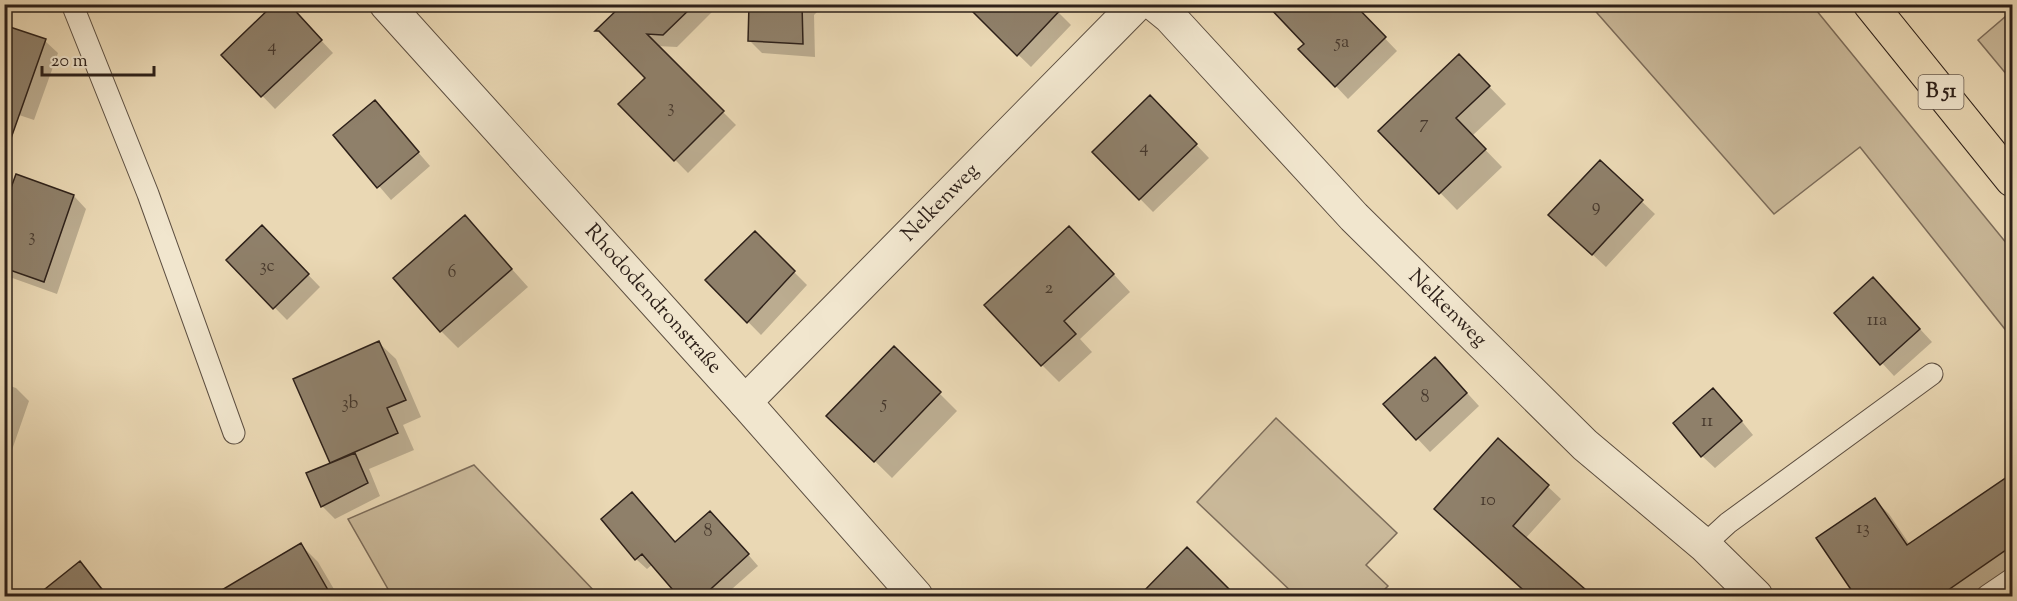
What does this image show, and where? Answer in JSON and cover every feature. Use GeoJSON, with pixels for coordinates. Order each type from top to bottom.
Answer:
{"type":"FeatureCollection","features":[{"type":"Feature","properties":{"kind":"main road","name":"B 51"},"geometry":{"type":"LineString","coordinates":[[1870,4],[2013,180]]}},
{"type":"Feature","properties":{"kind":"street","name":"Rhododendronstraße"},"geometry":{"type":"LineString","coordinates":[[386,4],[745,402],[916,597]]}},
{"type":"Feature","properties":{"kind":"street","name":"Nelkenweg"},"geometry":{"type":"LineString","coordinates":[[745,402],[1137,4]]}},
{"type":"Feature","properties":{"kind":"street","name":"Nelkenweg"},"geometry":{"type":"LineString","coordinates":[[1154,4],[1170,17],[1354,217],[1585,445],[1704,545],[1756,597]]}},
{"type":"Feature","properties":{"kind":"lane"},"geometry":{"type":"LineString","coordinates":[[72,4],[148,194],[234,433]]}},
{"type":"Feature","properties":{"kind":"lane"},"geometry":{"type":"LineString","coordinates":[[1704,545],[1728,523],[1932,374]]}},
{"type":"Feature","properties":{"kind":"lane"},"geometry":{"type":"LineString","coordinates":[[1987,597],[2013,579]]}},
{"type":"Feature","properties":{"kind":"shaded area"},"geometry":{"type":"Polygon","coordinates":[[[1590,5],[1672,5],[1694,11],[1772,5],[1812,5],[2012,250],[2012,338],[1860,147],[1774,214],[1590,5]]]}},
{"type":"Feature","properties":{"kind":"shaded area"},"geometry":{"type":"Polygon","coordinates":[[[2012,11],[2012,81],[1978,40],[2012,11]]]}},
{"type":"Feature","properties":{"kind":"shaded area"},"geometry":{"type":"Polygon","coordinates":[[[1276,418],[1397,533],[1366,565],[1388,586],[1378,596],[1296,596],[1197,502],[1276,418]]]}},
{"type":"Feature","properties":{"kind":"shaded area"},"geometry":{"type":"Polygon","coordinates":[[[474,465],[599,596],[392,596],[348,519],[474,465]]]}},
{"type":"Feature","properties":{"kind":"building"},"geometry":{"type":"Polygon","coordinates":[[[274,4],[289,4],[322,40],[261,97],[221,55],[274,4]]]}},
{"type":"Feature","properties":{"kind":"building"},"geometry":{"type":"Polygon","coordinates":[[[623,4],[695,4],[663,35],[647,34],[724,111],[674,161],[618,104],[645,78],[599,31],[595,31],[623,4]]]}},
{"type":"Feature","properties":{"kind":"building"},"geometry":{"type":"Polygon","coordinates":[[[749,4],[802,4],[803,44],[748,41],[749,4]]]}},
{"type":"Feature","properties":{"kind":"building"},"geometry":{"type":"Polygon","coordinates":[[[965,4],[1066,4],[1017,56],[965,4]]]}},
{"type":"Feature","properties":{"kind":"building"},"geometry":{"type":"Polygon","coordinates":[[[1266,4],[1354,4],[1386,37],[1335,87],[1298,49],[1304,44],[1266,4]]]}},
{"type":"Feature","properties":{"kind":"building"},"geometry":{"type":"Polygon","coordinates":[[[4,25],[46,39],[9,144],[4,143],[4,25]]]}},
{"type":"Feature","properties":{"kind":"building"},"geometry":{"type":"Polygon","coordinates":[[[1459,54],[1490,86],[1456,118],[1486,149],[1439,194],[1378,131],[1459,54]]]}},
{"type":"Feature","properties":{"kind":"building"},"geometry":{"type":"Polygon","coordinates":[[[1150,95],[1197,144],[1139,200],[1092,152],[1150,95]]]}},
{"type":"Feature","properties":{"kind":"building"},"geometry":{"type":"Polygon","coordinates":[[[375,100],[419,152],[377,188],[333,135],[375,100]]]}},
{"type":"Feature","properties":{"kind":"building"},"geometry":{"type":"Polygon","coordinates":[[[1600,160],[1643,200],[1592,255],[1548,215],[1600,160]]]}},
{"type":"Feature","properties":{"kind":"building"},"geometry":{"type":"Polygon","coordinates":[[[16,174],[74,195],[44,282],[4,268],[4,207],[16,174]]]}},
{"type":"Feature","properties":{"kind":"building"},"geometry":{"type":"Polygon","coordinates":[[[465,215],[512,269],[440,332],[393,278],[465,215]]]}},
{"type":"Feature","properties":{"kind":"building"},"geometry":{"type":"Polygon","coordinates":[[[262,225],[309,274],[273,309],[226,260],[262,225]]]}},
{"type":"Feature","properties":{"kind":"building"},"geometry":{"type":"Polygon","coordinates":[[[1069,226],[1114,274],[1064,321],[1076,334],[1041,366],[984,305],[1069,226]]]}},
{"type":"Feature","properties":{"kind":"building"},"geometry":{"type":"Polygon","coordinates":[[[755,231],[795,271],[747,323],[705,280],[755,231]]]}},
{"type":"Feature","properties":{"kind":"building"},"geometry":{"type":"Polygon","coordinates":[[[1873,277],[1920,329],[1880,365],[1834,313],[1873,277]]]}},
{"type":"Feature","properties":{"kind":"building"},"geometry":{"type":"Polygon","coordinates":[[[379,341],[406,400],[387,408],[398,433],[330,463],[293,379],[379,341]]]}},
{"type":"Feature","properties":{"kind":"building"},"geometry":{"type":"Polygon","coordinates":[[[894,346],[941,392],[874,462],[826,416],[894,346]]]}},
{"type":"Feature","properties":{"kind":"building"},"geometry":{"type":"Polygon","coordinates":[[[1435,357],[1467,393],[1416,440],[1383,404],[1435,357]]]}},
{"type":"Feature","properties":{"kind":"building"},"geometry":{"type":"Polygon","coordinates":[[[1713,388],[1742,421],[1701,457],[1673,423],[1713,388]]]}},
{"type":"Feature","properties":{"kind":"building"},"geometry":{"type":"Polygon","coordinates":[[[1498,438],[1549,485],[1513,526],[1594,597],[1531,597],[1434,509],[1498,438]]]}},
{"type":"Feature","properties":{"kind":"building"},"geometry":{"type":"Polygon","coordinates":[[[355,453],[368,483],[321,507],[306,473],[355,453]]]}},
{"type":"Feature","properties":{"kind":"building"},"geometry":{"type":"Polygon","coordinates":[[[2013,473],[2013,545],[1938,597],[1856,597],[1816,538],[1875,498],[1907,545],[2013,473]]]}},
{"type":"Feature","properties":{"kind":"building"},"geometry":{"type":"Polygon","coordinates":[[[632,492],[675,542],[710,511],[749,554],[702,597],[679,597],[642,554],[635,560],[601,519],[632,492]]]}},
{"type":"Feature","properties":{"kind":"building"},"geometry":{"type":"Polygon","coordinates":[[[301,543],[332,597],[210,597],[301,543]]]}},
{"type":"Feature","properties":{"kind":"building"},"geometry":{"type":"Polygon","coordinates":[[[1187,547],[1237,597],[1138,597],[1187,547]]]}},
{"type":"Feature","properties":{"kind":"building"},"geometry":{"type":"Polygon","coordinates":[[[80,561],[108,597],[35,597],[80,561]]]}}]}
